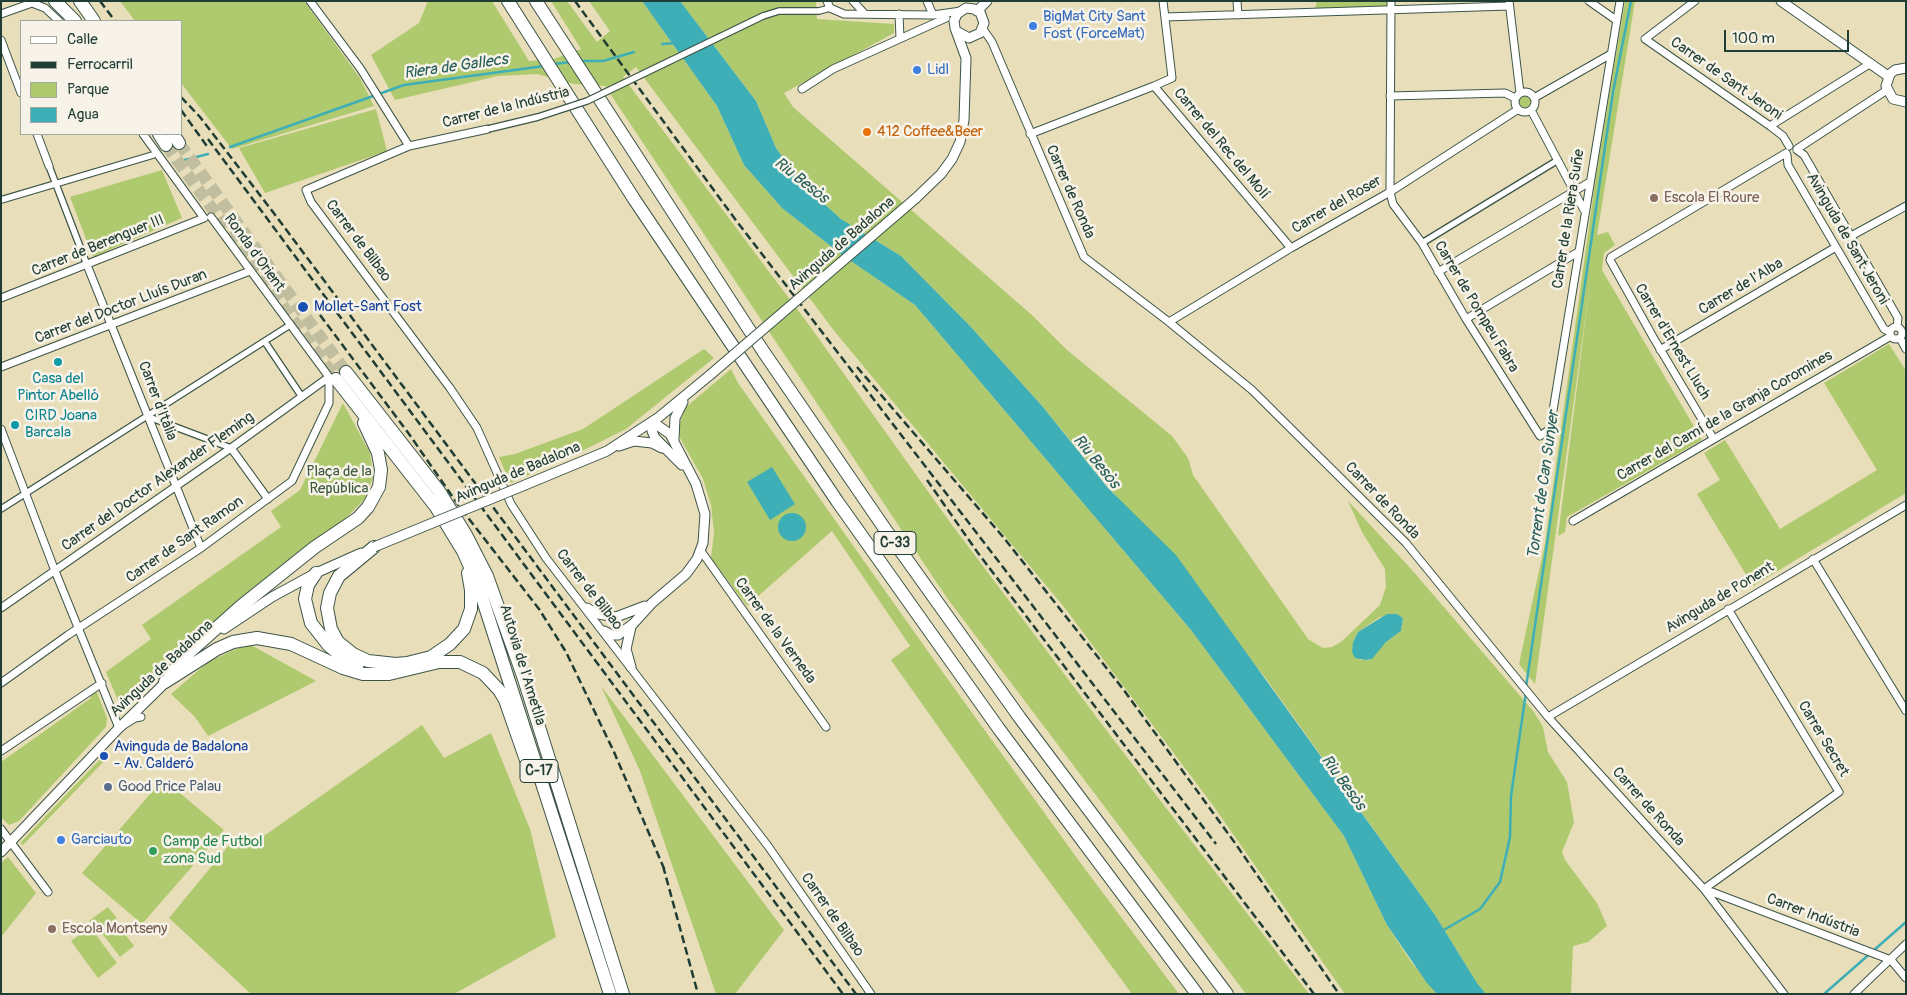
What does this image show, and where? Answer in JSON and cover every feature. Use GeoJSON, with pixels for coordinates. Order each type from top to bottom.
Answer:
{"type":"FeatureCollection","features":[{"type":"Feature","properties":{"kind":"highway"},"geometry":{"type":"LineString","coordinates":[[55,1],[74,20]]}},
{"type":"Feature","properties":{"kind":"highway"},"geometry":{"type":"LineString","coordinates":[[64,1],[78,20]]}},
{"type":"Feature","properties":{"kind":"highway"},"geometry":{"type":"LineString","coordinates":[[80,1],[93,20]]}},
{"type":"Feature","properties":{"kind":"highway","name":"C-33"},"geometry":{"type":"LineString","coordinates":[[508,1],[562,88],[767,400],[886,572],[999,730],[1197,994]]}},
{"type":"Feature","properties":{"kind":"highway","name":"C-33"},"geometry":{"type":"LineString","coordinates":[[536,1],[584,78],[763,351],[900,551],[1025,726],[1227,994]]}},
{"type":"Feature","properties":{"kind":"highway"},"geometry":{"type":"LineString","coordinates":[[160,135],[166,146]]}},
{"type":"Feature","properties":{"kind":"highway","name":"Autovia de l'Ametlla"},"geometry":{"type":"LineString","coordinates":[[337,376],[351,399],[418,482],[448,524],[463,551],[494,626],[610,994]]}},
{"type":"Feature","properties":{"kind":"highway","name":"C-17"},"geometry":{"type":"LineString","coordinates":[[337,376],[438,491],[470,541],[496,600],[523,676],[623,994]]}},
{"type":"Feature","properties":{"kind":"highway"},"geometry":{"type":"LineString","coordinates":[[165,682],[184,657],[240,607],[315,547],[358,518],[373,501],[380,479],[380,460],[376,446],[351,399]]}},
{"type":"Feature","properties":{"kind":"highway"},"geometry":{"type":"LineString","coordinates":[[374,548],[347,568],[334,585],[328,600],[328,619],[334,635],[349,651],[368,661],[396,664],[420,660],[440,652],[464,629],[471,609],[472,599],[463,551]]}},
{"type":"Feature","properties":{"kind":"highway"},"geometry":{"type":"LineString","coordinates":[[316,573],[306,592],[305,607],[311,623],[322,640],[343,657],[360,665],[407,668]]}},
{"type":"Feature","properties":{"kind":"highway"},"geometry":{"type":"LineString","coordinates":[[165,682],[217,649],[234,642],[257,638],[291,644],[355,672],[374,675],[439,662],[460,662],[484,673],[505,700],[549,826],[588,928]]}},
{"type":"Feature","properties":{"kind":"street"},"geometry":{"type":"LineString","coordinates":[[310,1],[360,68],[409,146]]}},
{"type":"Feature","properties":{"kind":"street"},"geometry":{"type":"LineString","coordinates":[[853,1],[864,13]]}},
{"type":"Feature","properties":{"kind":"street"},"geometry":{"type":"LineString","coordinates":[[927,1],[933,15]]}},
{"type":"Feature","properties":{"kind":"street"},"geometry":{"type":"LineString","coordinates":[[977,10],[988,1]]}},
{"type":"Feature","properties":{"kind":"street","name":"Carrer del Rec del Molí"},"geometry":{"type":"LineString","coordinates":[[1163,1],[1172,78],[1154,86],[1291,248]]}},
{"type":"Feature","properties":{"kind":"street"},"geometry":{"type":"LineString","coordinates":[[1237,1],[1238,15]]}},
{"type":"Feature","properties":{"kind":"street"},"geometry":{"type":"LineString","coordinates":[[1390,192],[1391,1]]}},
{"type":"Feature","properties":{"kind":"street"},"geometry":{"type":"LineString","coordinates":[[1589,1],[1616,20]]}},
{"type":"Feature","properties":{"kind":"street","name":"Carrer de la Riera Suñe"},"geometry":{"type":"LineString","coordinates":[[1540,436],[1550,429],[1588,183],[1620,1]]}},
{"type":"Feature","properties":{"kind":"street","name":"Carrer de Sant Jeroni"},"geometry":{"type":"LineString","coordinates":[[1695,1],[1645,39],[1783,136],[1787,151]]}},
{"type":"Feature","properties":{"kind":"street"},"geometry":{"type":"LineString","coordinates":[[1781,1],[1888,76]]}},
{"type":"Feature","properties":{"kind":"street"},"geometry":{"type":"LineString","coordinates":[[1,14],[32,3],[45,8],[59,20]]}},
{"type":"Feature","properties":{"kind":"street"},"geometry":{"type":"LineString","coordinates":[[1165,17],[1391,10],[1509,3],[1518,95],[1514,103],[1518,110],[1524,112],[1531,110],[1535,104],[1534,98],[1529,93],[1518,95],[1505,93],[1390,96]]}},
{"type":"Feature","properties":{"kind":"street"},"geometry":{"type":"LineString","coordinates":[[828,4],[844,14],[933,15],[971,8],[977,10],[984,18],[983,29],[974,37],[962,36],[950,20],[933,15]]}},
{"type":"Feature","properties":{"kind":"street","name":"Carrer de la Indústria"},"geometry":{"type":"LineString","coordinates":[[306,190],[409,146],[538,117],[587,101],[764,16],[779,11],[819,11],[828,4]]}},
{"type":"Feature","properties":{"kind":"street"},"geometry":{"type":"LineString","coordinates":[[802,89],[833,70],[900,38],[950,20],[961,10]]}},
{"type":"Feature","properties":{"kind":"street"},"geometry":{"type":"LineString","coordinates":[[899,14],[900,38]]}},
{"type":"Feature","properties":{"kind":"street","name":"Carrer de Ronda"},"geometry":{"type":"LineString","coordinates":[[983,29],[992,42],[1084,257],[1169,322],[1252,390],[1406,543],[1548,717],[1704,889],[1784,994]]}},
{"type":"Feature","properties":{"kind":"street","name":"Avinguda de Badalona"},"geometry":{"type":"LineString","coordinates":[[1,852],[165,682],[229,624],[272,597],[316,573],[607,451],[652,423],[710,375],[916,198],[941,174],[952,159],[960,142],[964,120],[966,58],[958,32]]}},
{"type":"Feature","properties":{"kind":"street","name":"Avinguda de Badalona"},"geometry":{"type":"LineString","coordinates":[[966,58],[974,37]]}},
{"type":"Feature","properties":{"kind":"street"},"geometry":{"type":"LineString","coordinates":[[1,40],[20,90]]}},
{"type":"Feature","properties":{"kind":"street"},"geometry":{"type":"LineString","coordinates":[[1534,98],[1610,54]]}},
{"type":"Feature","properties":{"kind":"street"},"geometry":{"type":"LineString","coordinates":[[1770,126],[1871,63]]}},
{"type":"Feature","properties":{"kind":"street"},"geometry":{"type":"LineString","coordinates":[[1906,68],[1895,70],[1888,76],[1887,90],[1893,99],[1906,102]]}},
{"type":"Feature","properties":{"kind":"street"},"geometry":{"type":"LineString","coordinates":[[1030,134],[1154,86]]}},
{"type":"Feature","properties":{"kind":"street"},"geometry":{"type":"LineString","coordinates":[[1787,151],[1793,146],[1797,149],[1887,90]]}},
{"type":"Feature","properties":{"kind":"street","name":"Carrer del Roser"},"geometry":{"type":"LineString","coordinates":[[1169,322],[1291,248],[1390,192],[1518,110]]}},
{"type":"Feature","properties":{"kind":"street"},"geometry":{"type":"LineString","coordinates":[[1531,110],[1584,211]]}},
{"type":"Feature","properties":{"kind":"street"},"geometry":{"type":"LineString","coordinates":[[37,135],[87,265]]}},
{"type":"Feature","properties":{"kind":"street","name":"Ronda d'Orient"},"geometry":{"type":"LineString","coordinates":[[146,135],[166,146],[208,218],[290,325],[337,376]]}},
{"type":"Feature","properties":{"kind":"street"},"geometry":{"type":"LineString","coordinates":[[1,200],[166,146]]}},
{"type":"Feature","properties":{"kind":"street","name":"Avinguda de Sant Jeroni"},"geometry":{"type":"LineString","coordinates":[[1787,151],[1788,165],[1884,330],[1897,331],[1898,318],[1804,155],[1797,149]]}},
{"type":"Feature","properties":{"kind":"street","name":"Carrer d'Ernest Lluch"},"geometry":{"type":"LineString","coordinates":[[1713,438],[1660,350],[1610,260],[1611,257],[1787,151]]}},
{"type":"Feature","properties":{"kind":"street"},"geometry":{"type":"LineString","coordinates":[[1422,243],[1558,160]]}},
{"type":"Feature","properties":{"kind":"street"},"geometry":{"type":"LineString","coordinates":[[1438,272],[1588,183]]}},
{"type":"Feature","properties":{"kind":"street","name":"Carrer de Bilbao"},"geometry":{"type":"LineString","coordinates":[[306,190],[310,202],[319,210],[472,420],[487,447],[511,504],[546,558],[608,635],[768,846],[871,994]]}},
{"type":"Feature","properties":{"kind":"street","name":"Carrer de Pompeu Fabra"},"geometry":{"type":"LineString","coordinates":[[1390,192],[1393,204],[1422,243],[1466,319],[1540,436]]}},
{"type":"Feature","properties":{"kind":"street"},"geometry":{"type":"LineString","coordinates":[[1851,236],[1906,206]]}},
{"type":"Feature","properties":{"kind":"street","name":"Carrer de Berenguer III"},"geometry":{"type":"LineString","coordinates":[[1,298],[208,218]]}},
{"type":"Feature","properties":{"kind":"street","name":"Carrer de l'Alba"},"geometry":{"type":"LineString","coordinates":[[1660,350],[1836,247]]}},
{"type":"Feature","properties":{"kind":"street"},"geometry":{"type":"LineString","coordinates":[[1466,319],[1578,252]]}},
{"type":"Feature","properties":{"kind":"street","name":"Carrer d'Itàlia"},"geometry":{"type":"LineString","coordinates":[[87,265],[149,416],[200,548]]}},
{"type":"Feature","properties":{"kind":"street","name":"Carrer del Doctor Lluís Duran"},"geometry":{"type":"LineString","coordinates":[[1,367],[250,271]]}},
{"type":"Feature","properties":{"kind":"street"},"geometry":{"type":"LineString","coordinates":[[1,509],[290,325]]}},
{"type":"Feature","properties":{"kind":"street"},"geometry":{"type":"LineString","coordinates":[[1897,331],[1896,339],[1900,338],[1906,349]]}},
{"type":"Feature","properties":{"kind":"street","name":"Carrer del Camí de la Granja Coromines"},"geometry":{"type":"LineString","coordinates":[[1573,521],[1897,331]]}},
{"type":"Feature","properties":{"kind":"street"},"geometry":{"type":"LineString","coordinates":[[265,342],[302,397]]}},
{"type":"Feature","properties":{"kind":"street","name":"Carrer del Doctor Alexander Fleming"},"geometry":{"type":"LineString","coordinates":[[1,608],[232,448],[302,397],[337,376]]}},
{"type":"Feature","properties":{"kind":"street","name":"Carrer de Sant Ramon"},"geometry":{"type":"LineString","coordinates":[[1,683],[200,548],[292,481],[328,403],[337,376]]}},
{"type":"Feature","properties":{"kind":"street"},"geometry":{"type":"LineString","coordinates":[[674,442],[675,418],[686,395]]}},
{"type":"Feature","properties":{"kind":"street"},"geometry":{"type":"LineString","coordinates":[[149,416],[232,448],[268,498]]}},
{"type":"Feature","properties":{"kind":"street"},"geometry":{"type":"LineString","coordinates":[[652,423],[665,430],[674,442],[696,484],[703,505],[706,523],[700,551],[686,574],[652,603],[633,624],[618,635],[608,635],[612,625],[622,616],[652,603]]}},
{"type":"Feature","properties":{"kind":"street"},"geometry":{"type":"LineString","coordinates":[[652,423],[655,438],[679,462],[696,484]]}},
{"type":"Feature","properties":{"kind":"street"},"geometry":{"type":"LineString","coordinates":[[1,429],[55,571],[102,682],[119,728],[135,718],[141,717]]}},
{"type":"Feature","properties":{"kind":"street"},"geometry":{"type":"LineString","coordinates":[[607,451],[634,441],[652,443],[665,449]]}},
{"type":"Feature","properties":{"kind":"street","name":"Avinguda de Ponent"},"geometry":{"type":"LineString","coordinates":[[1548,717],[1728,608],[1906,505]]}},
{"type":"Feature","properties":{"kind":"street","name":"Carrer de la Verneda"},"geometry":{"type":"LineString","coordinates":[[700,551],[826,727]]}},
{"type":"Feature","properties":{"kind":"street"},"geometry":{"type":"LineString","coordinates":[[1813,559],[1906,710]]}},
{"type":"Feature","properties":{"kind":"street"},"geometry":{"type":"LineString","coordinates":[[587,608],[604,616],[622,616]]}},
{"type":"Feature","properties":{"kind":"street","name":"Carrer Secret"},"geometry":{"type":"LineString","coordinates":[[1704,889],[1839,792],[1728,608]]}},
{"type":"Feature","properties":{"kind":"street"},"geometry":{"type":"LineString","coordinates":[[631,667],[626,649],[628,634],[633,624]]}},
{"type":"Feature","properties":{"kind":"street"},"geometry":{"type":"LineString","coordinates":[[1,751],[102,682]]}},
{"type":"Feature","properties":{"kind":"street"},"geometry":{"type":"LineString","coordinates":[[1,829],[48,892]]}},
{"type":"Feature","properties":{"kind":"street","name":"Carrer Indústria"},"geometry":{"type":"LineString","coordinates":[[1704,889],[1891,960],[1906,978]]}},
{"type":"Feature","properties":{"kind":"street"},"geometry":{"type":"LineString","coordinates":[[1854,994],[1906,944]]}},
{"type":"Feature","properties":{"kind":"green space"},"geometry":{"type":"Polygon","coordinates":[[[120,1],[304,1],[360,78],[374,106],[232,149],[182,84],[182,20],[134,20],[120,1]]]}},
{"type":"Feature","properties":{"kind":"green space"},"geometry":{"type":"Polygon","coordinates":[[[428,1],[492,1],[529,61],[554,59],[581,49],[551,1],[567,1],[597,42],[610,31],[589,1],[642,1],[717,106],[744,165],[782,208],[842,255],[915,305],[1191,630],[1344,836],[1387,925],[1409,959],[1437,994],[1345,994],[1212,804],[1064,607],[835,332],[636,67],[623,77],[809,325],[952,525],[1113,739],[1309,994],[1246,994],[947,598],[605,86],[574,84],[537,74],[498,76],[395,100],[371,55],[419,23],[428,1]]]}},
{"type":"Feature","properties":{"kind":"green space"},"geometry":{"type":"Polygon","coordinates":[[[680,1],[816,1],[817,19],[894,24],[894,33],[784,93],[793,107],[1033,316],[1067,350],[1172,436],[1188,458],[1193,475],[1308,639],[1323,648],[1332,647],[1341,642],[1380,605],[1386,587],[1385,569],[1362,532],[1348,501],[1412,570],[1534,712],[1543,727],[1548,752],[1567,782],[1574,822],[1562,852],[1565,860],[1597,903],[1607,926],[1588,942],[1573,946],[1571,994],[1486,994],[1477,983],[1435,915],[1264,676],[1043,407],[970,326],[901,256],[841,219],[802,184],[776,148],[756,101],[680,1]],[[1397,614],[1380,617],[1358,632],[1354,639],[1352,652],[1361,660],[1369,660],[1386,642],[1401,631],[1403,618],[1397,614]]]}},
{"type":"Feature","properties":{"kind":"green space"},"geometry":{"type":"Polygon","coordinates":[[[1317,1],[1391,1],[1390,9],[1314,12],[1317,1]]]}},
{"type":"Feature","properties":{"kind":"green space"},"geometry":{"type":"Polygon","coordinates":[[[1625,1],[1635,1],[1597,235],[1608,232],[1615,245],[1604,253],[1602,270],[1702,440],[1567,517],[1565,532],[1558,536],[1590,284],[1535,684],[1519,664],[1545,543],[1597,169],[1625,1]]]}},
{"type":"Feature","properties":{"kind":"green space"},"geometry":{"type":"Polygon","coordinates":[[[1520,92],[1528,92],[1534,98],[1534,106],[1528,112],[1520,112],[1514,106],[1514,98],[1520,92]]]}},
{"type":"Feature","properties":{"kind":"green space"},"geometry":{"type":"Polygon","coordinates":[[[376,109],[387,151],[265,193],[239,148],[376,109]]]}},
{"type":"Feature","properties":{"kind":"green space"},"geometry":{"type":"Polygon","coordinates":[[[162,170],[182,218],[93,257],[70,197],[162,170]]]}},
{"type":"Feature","properties":{"kind":"green space"},"geometry":{"type":"Polygon","coordinates":[[[1889,344],[1906,371],[1906,493],[1753,586],[1697,494],[1720,480],[1704,453],[1725,440],[1780,529],[1877,470],[1824,383],[1889,344]]]}},
{"type":"Feature","properties":{"kind":"green space"},"geometry":{"type":"Polygon","coordinates":[[[704,349],[714,358],[626,429],[574,455],[510,483],[499,457],[515,454],[583,429],[704,349]]]}},
{"type":"Feature","properties":{"kind":"green space"},"geometry":{"type":"Polygon","coordinates":[[[731,369],[738,383],[939,667],[1082,865],[1179,994],[1132,994],[1007,824],[891,660],[910,646],[832,531],[747,606],[711,558],[714,533],[711,505],[703,479],[680,438],[679,425],[686,407],[731,369]]]}},
{"type":"Feature","properties":{"kind":"green space","name":"Plaça de la República"},"geometry":{"type":"Polygon","coordinates":[[[343,403],[370,453],[373,477],[365,499],[345,519],[202,634],[129,708],[122,710],[106,672],[151,639],[142,625],[281,527],[271,511],[300,490],[343,403]]]}},
{"type":"Feature","properties":{"kind":"green space"},"geometry":{"type":"Polygon","coordinates":[[[251,645],[316,681],[208,736],[195,717],[171,694],[208,662],[236,649],[251,645]]]}},
{"type":"Feature","properties":{"kind":"green space"},"geometry":{"type":"Polygon","coordinates":[[[601,686],[784,930],[735,994],[716,994],[640,771],[601,686]]]}},
{"type":"Feature","properties":{"kind":"green space"},"geometry":{"type":"Polygon","coordinates":[[[96,690],[107,718],[106,727],[19,821],[9,825],[1,817],[1,762],[91,698],[90,695],[96,690]]]}},
{"type":"Feature","properties":{"kind":"green space"},"geometry":{"type":"Polygon","coordinates":[[[422,725],[444,758],[491,733],[530,829],[556,937],[454,994],[251,994],[169,918],[238,834],[251,845],[422,725]]]}},
{"type":"Feature","properties":{"kind":"green space"},"geometry":{"type":"Polygon","coordinates":[[[106,753],[109,756],[23,845],[20,843],[106,753]]]}},
{"type":"Feature","properties":{"kind":"green space","name":"Camp de Futbol zona Sud"},"geometry":{"type":"Polygon","coordinates":[[[163,779],[224,830],[142,924],[82,873],[163,779]]]}},
{"type":"Feature","properties":{"kind":"green space"},"geometry":{"type":"Polygon","coordinates":[[[8,857],[36,893],[1,937],[1,863],[8,857]]]}},
{"type":"Feature","properties":{"kind":"green space"},"geometry":{"type":"Polygon","coordinates":[[[108,907],[117,918],[98,933],[89,921],[108,907]]]}},
{"type":"Feature","properties":{"kind":"green space"},"geometry":{"type":"Polygon","coordinates":[[[115,921],[134,946],[120,957],[101,932],[115,921]]]}},
{"type":"Feature","properties":{"kind":"green space"},"geometry":{"type":"Polygon","coordinates":[[[90,927],[117,963],[98,978],[71,941],[90,927]]]}},
{"type":"Feature","properties":{"kind":"water"},"geometry":{"type":"Polygon","coordinates":[[[642,1],[680,1],[756,101],[776,148],[802,184],[841,219],[901,256],[970,326],[1043,407],[1108,488],[1176,555],[1435,915],[1477,983],[1486,994],[1437,994],[1427,983],[1387,925],[1344,836],[1191,630],[915,305],[842,255],[782,208],[744,165],[717,106],[642,1]]]}},
{"type":"Feature","properties":{"kind":"water"},"geometry":{"type":"Polygon","coordinates":[[[772,467],[795,504],[770,520],[747,482],[772,467]]]}},
{"type":"Feature","properties":{"kind":"water"},"geometry":{"type":"Polygon","coordinates":[[[792,513],[802,517],[806,527],[802,537],[792,541],[782,537],[778,527],[782,517],[792,513]]]}},
{"type":"Feature","properties":{"kind":"water"},"geometry":{"type":"Polygon","coordinates":[[[1387,614],[1397,614],[1403,618],[1401,631],[1386,642],[1372,659],[1355,658],[1352,652],[1353,642],[1358,632],[1387,614]]]}},
{"type":"Feature","properties":{"kind":"waterway","name":"Torrent de Can Sunyer"},"geometry":{"type":"LineString","coordinates":[[1526,687],[1613,92],[1631,1]]}},
{"type":"Feature","properties":{"kind":"waterway","name":"Riera de Gallecs"},"geometry":{"type":"LineString","coordinates":[[662,44],[676,43]]}},
{"type":"Feature","properties":{"kind":"waterway","name":"Riera de Gallecs"},"geometry":{"type":"LineString","coordinates":[[579,61],[603,61],[634,52]]}},
{"type":"Feature","properties":{"kind":"waterway","name":"Riera de Gallecs"},"geometry":{"type":"LineString","coordinates":[[554,64],[571,62]]}},
{"type":"Feature","properties":{"kind":"waterway","name":"Riera de Gallecs"},"geometry":{"type":"LineString","coordinates":[[230,147],[404,85],[544,66]]}},
{"type":"Feature","properties":{"kind":"waterway","name":"Riera de Gallecs"},"geometry":{"type":"LineString","coordinates":[[173,163],[208,154]]}},
{"type":"Feature","properties":{"kind":"waterway","name":"Torrent de Can Sunyer"},"geometry":{"type":"LineString","coordinates":[[1442,931],[1480,909],[1500,882],[1510,837],[1511,796],[1526,692]]}},
{"type":"Feature","properties":{"kind":"waterway"},"geometry":{"type":"LineString","coordinates":[[1824,994],[1906,922]]}},
{"type":"Feature","properties":{"kind":"tunnel"},"geometry":{"type":"LineString","coordinates":[[179,143],[346,372]]}},
{"type":"Feature","properties":{"kind":"tunnel"},"geometry":{"type":"LineString","coordinates":[[166,145],[336,379]]}},
{"type":"Feature","properties":{"kind":"railway"},"geometry":{"type":"LineString","coordinates":[[100,1],[114,20]]}},
{"type":"Feature","properties":{"kind":"railway"},"geometry":{"type":"LineString","coordinates":[[575,1],[735,219],[1216,844]]}},
{"type":"Feature","properties":{"kind":"railway"},"geometry":{"type":"LineString","coordinates":[[182,98],[200,117],[276,216],[856,994]]}},
{"type":"Feature","properties":{"kind":"railway"},"geometry":{"type":"LineString","coordinates":[[182,111],[209,149]]}},
{"type":"Feature","properties":{"kind":"railway"},"geometry":{"type":"LineString","coordinates":[[208,139],[843,994]]}},
{"type":"Feature","properties":{"kind":"railway"},"geometry":{"type":"LineString","coordinates":[[320,315],[409,434],[459,506],[539,609],[566,652],[614,752],[666,873]]}},
{"type":"Feature","properties":{"kind":"railway"},"geometry":{"type":"LineString","coordinates":[[857,367],[1004,538],[1123,689],[1235,843],[1339,994]]}},
{"type":"Feature","properties":{"kind":"railway"},"geometry":{"type":"LineString","coordinates":[[927,480],[978,553],[1314,994]]}},
{"type":"Feature","properties":{"kind":"railway"},"geometry":{"type":"LineString","coordinates":[[663,866],[698,994]]}},
{"type":"Feature","properties":{"kind":"place","name":"BigMat City Sant Fost (ForceMat)"},"geometry":{"type":"Point","coordinates":[1033,26]}},
{"type":"Feature","properties":{"kind":"place","name":"Lidl"},"geometry":{"type":"Point","coordinates":[917,70]}},
{"type":"Feature","properties":{"kind":"place","name":"412 Coffee&Beer"},"geometry":{"type":"Point","coordinates":[867,132]}},
{"type":"Feature","properties":{"kind":"place","name":"Escola El Roure"},"geometry":{"type":"Point","coordinates":[1654,198]}},
{"type":"Feature","properties":{"kind":"place","name":"Mollet-Sant Fost"},"geometry":{"type":"Point","coordinates":[303,307]}},
{"type":"Feature","properties":{"kind":"place","name":"Casa del Pintor Abelló"},"geometry":{"type":"Point","coordinates":[58,362]}},
{"type":"Feature","properties":{"kind":"place","name":"CIRD Joana Barcala"},"geometry":{"type":"Point","coordinates":[15,425]}},
{"type":"Feature","properties":{"kind":"place","name":"Avinguda de Badalona - Av. Calderó"},"geometry":{"type":"Point","coordinates":[104,756]}},
{"type":"Feature","properties":{"kind":"place","name":"Good Price Palau"},"geometry":{"type":"Point","coordinates":[108,787]}},
{"type":"Feature","properties":{"kind":"place","name":"Garciauto"},"geometry":{"type":"Point","coordinates":[61,840]}},
{"type":"Feature","properties":{"kind":"place","name":"Camp de Futbol zona Sud"},"geometry":{"type":"Point","coordinates":[153,851]}},
{"type":"Feature","properties":{"kind":"place","name":"Escola Montseny"},"geometry":{"type":"Point","coordinates":[52,929]}},
{"type":"Feature","properties":{"kind":"water label","name":"Riu Besòs"},"geometry":{"type":"Point","coordinates":[801,181]}},
{"type":"Feature","properties":{"kind":"water label","name":"Riu Besòs"},"geometry":{"type":"Point","coordinates":[1096,462]}},
{"type":"Feature","properties":{"kind":"water label","name":"Riu Besòs"},"geometry":{"type":"Point","coordinates":[1343,783]}}]}
